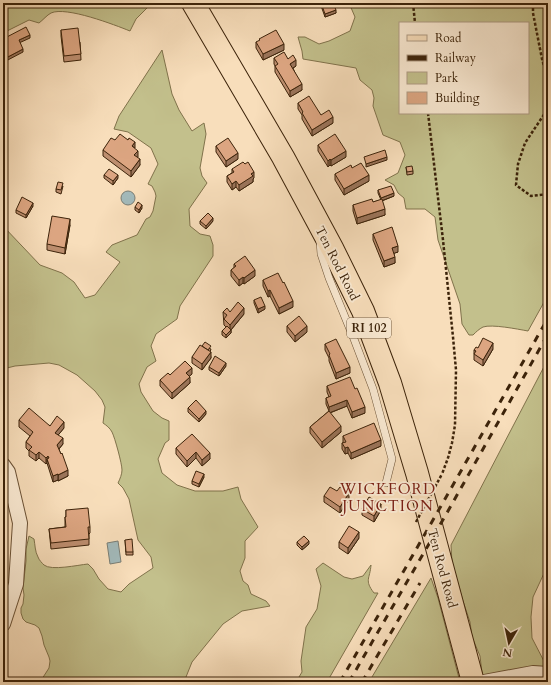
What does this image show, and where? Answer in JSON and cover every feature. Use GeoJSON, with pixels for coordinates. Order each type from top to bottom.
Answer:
{"type":"FeatureCollection","features":[{"type":"Feature","properties":{"kind":"main road","name":"Ten Rod Road"},"geometry":{"type":"LineString","coordinates":[[193,3],[283,157],[333,250],[363,311],[390,383],[417,473],[473,682]]}},
{"type":"Feature","properties":{"kind":"street"},"geometry":{"type":"LineString","coordinates":[[3,465],[8,472],[20,523],[16,584],[3,624]]}},
{"type":"Feature","properties":{"kind":"street"},"geometry":{"type":"LineString","coordinates":[[484,682],[533,673],[548,674]]}},
{"type":"Feature","properties":{"kind":"lane"},"geometry":{"type":"LineString","coordinates":[[319,225],[321,254],[328,278],[354,336],[373,389],[392,459],[386,483]]}},
{"type":"Feature","properties":{"kind":"path"},"geometry":{"type":"LineString","coordinates":[[413,3],[415,22]]}},
{"type":"Feature","properties":{"kind":"path"},"geometry":{"type":"LineString","coordinates":[[533,3],[533,13],[548,81]]}},
{"type":"Feature","properties":{"kind":"path"},"geometry":{"type":"LineString","coordinates":[[548,100],[545,112],[525,143],[518,164],[516,185],[532,196],[548,194]]}},
{"type":"Feature","properties":{"kind":"path"},"geometry":{"type":"LineString","coordinates":[[416,522],[442,474],[451,448],[455,425],[456,370],[428,114]]}},
{"type":"Feature","properties":{"kind":"green space"},"geometry":{"type":"Polygon","coordinates":[[[3,3],[152,3],[136,19],[130,31],[79,14],[58,12],[51,13],[39,23],[29,20],[3,33],[3,3]]]}},
{"type":"Feature","properties":{"kind":"green space"},"geometry":{"type":"Polygon","coordinates":[[[349,3],[548,3],[548,295],[528,331],[487,326],[483,327],[473,335],[469,335],[462,324],[460,304],[438,240],[435,217],[425,209],[406,209],[404,198],[398,193],[394,185],[385,180],[398,173],[405,155],[400,142],[383,135],[373,106],[374,98],[372,90],[360,80],[356,68],[303,59],[298,37],[305,37],[319,44],[350,31],[355,17],[349,3]]]}},
{"type":"Feature","properties":{"kind":"green space"},"geometry":{"type":"Polygon","coordinates":[[[162,50],[172,94],[179,110],[192,131],[204,123],[206,134],[200,168],[202,176],[207,183],[189,209],[190,226],[200,234],[210,236],[213,245],[213,256],[180,306],[177,319],[156,334],[151,346],[156,361],[147,367],[139,384],[141,392],[153,411],[169,421],[169,440],[165,443],[158,459],[162,473],[177,485],[195,491],[223,491],[238,487],[241,499],[258,527],[245,541],[245,558],[240,571],[243,581],[248,585],[251,594],[266,601],[270,606],[242,611],[223,624],[192,662],[184,682],[40,682],[49,668],[49,657],[39,628],[26,622],[21,613],[24,595],[23,588],[26,549],[29,536],[34,539],[37,555],[44,565],[47,567],[58,568],[88,564],[108,589],[121,592],[129,584],[153,568],[151,557],[138,540],[129,499],[123,488],[118,483],[122,472],[122,467],[112,432],[103,423],[105,407],[102,400],[95,391],[77,375],[59,365],[49,363],[15,366],[3,369],[3,226],[40,265],[62,273],[74,282],[85,298],[95,295],[120,262],[106,252],[112,245],[137,235],[146,219],[150,217],[153,211],[156,196],[152,186],[148,184],[158,164],[151,148],[128,132],[114,129],[119,116],[162,50]]]}},
{"type":"Feature","properties":{"kind":"green space"},"geometry":{"type":"Polygon","coordinates":[[[548,359],[548,567],[533,597],[531,617],[532,638],[548,669],[548,682],[485,682],[482,673],[480,656],[472,637],[470,622],[452,563],[451,545],[548,359]]]}},
{"type":"Feature","properties":{"kind":"green space"},"geometry":{"type":"Polygon","coordinates":[[[323,563],[344,577],[352,579],[363,576],[371,565],[368,582],[374,593],[378,593],[327,682],[296,682],[302,672],[301,661],[306,627],[317,609],[321,586],[316,569],[323,563]]]}},
{"type":"Feature","properties":{"kind":"green space"},"geometry":{"type":"Polygon","coordinates":[[[431,578],[438,598],[460,682],[369,682],[431,578]]]}},
{"type":"Feature","properties":{"kind":"water"},"geometry":{"type":"Polygon","coordinates":[[[125,191],[131,191],[135,195],[135,201],[131,205],[125,205],[121,201],[121,195],[125,191]]]}},
{"type":"Feature","properties":{"kind":"water"},"geometry":{"type":"Polygon","coordinates":[[[118,541],[121,562],[110,564],[107,543],[118,541]]]}},
{"type":"Feature","properties":{"kind":"building"},"geometry":{"type":"Polygon","coordinates":[[[321,3],[333,3],[336,10],[325,14],[321,3]]]}},
{"type":"Feature","properties":{"kind":"building"},"geometry":{"type":"Polygon","coordinates":[[[26,27],[30,35],[19,40],[23,49],[4,59],[3,39],[26,27]]]}},
{"type":"Feature","properties":{"kind":"building"},"geometry":{"type":"Polygon","coordinates":[[[78,28],[81,54],[64,56],[61,30],[78,28]]]}},
{"type":"Feature","properties":{"kind":"building"},"geometry":{"type":"Polygon","coordinates":[[[276,30],[284,44],[263,54],[256,42],[276,30]]]}},
{"type":"Feature","properties":{"kind":"building"},"geometry":{"type":"Polygon","coordinates":[[[284,52],[288,59],[293,55],[296,60],[290,64],[302,84],[290,91],[275,66],[278,64],[274,58],[284,52]]]}},
{"type":"Feature","properties":{"kind":"building"},"geometry":{"type":"Polygon","coordinates":[[[309,96],[321,115],[329,110],[333,117],[312,130],[298,103],[309,96]]]}},
{"type":"Feature","properties":{"kind":"building"},"geometry":{"type":"Polygon","coordinates":[[[120,134],[128,140],[129,138],[135,142],[132,146],[138,151],[134,155],[140,159],[131,171],[103,150],[111,138],[115,140],[120,134]]]}},
{"type":"Feature","properties":{"kind":"building"},"geometry":{"type":"Polygon","coordinates":[[[335,134],[346,151],[328,161],[318,145],[335,134]]]}},
{"type":"Feature","properties":{"kind":"building"},"geometry":{"type":"Polygon","coordinates":[[[228,138],[238,153],[226,161],[216,146],[228,138]]]}},
{"type":"Feature","properties":{"kind":"building"},"geometry":{"type":"Polygon","coordinates":[[[385,150],[387,157],[366,164],[364,157],[385,150]]]}},
{"type":"Feature","properties":{"kind":"building"},"geometry":{"type":"Polygon","coordinates":[[[243,162],[245,164],[248,162],[254,172],[251,174],[253,176],[239,185],[236,181],[232,184],[227,176],[234,172],[232,169],[243,162]]]}},
{"type":"Feature","properties":{"kind":"building"},"geometry":{"type":"Polygon","coordinates":[[[361,163],[369,175],[344,189],[335,174],[351,165],[352,168],[361,163]]]}},
{"type":"Feature","properties":{"kind":"building"},"geometry":{"type":"Polygon","coordinates":[[[412,166],[413,171],[407,172],[406,167],[412,166]]]}},
{"type":"Feature","properties":{"kind":"building"},"geometry":{"type":"Polygon","coordinates":[[[109,169],[118,175],[113,181],[104,175],[109,169]]]}},
{"type":"Feature","properties":{"kind":"building"},"geometry":{"type":"Polygon","coordinates":[[[58,182],[63,183],[61,190],[56,189],[58,182]]]}},
{"type":"Feature","properties":{"kind":"building"},"geometry":{"type":"Polygon","coordinates":[[[391,186],[394,193],[381,198],[378,190],[391,186]]]}},
{"type":"Feature","properties":{"kind":"building"},"geometry":{"type":"Polygon","coordinates":[[[22,197],[33,203],[26,215],[16,210],[22,197]]]}},
{"type":"Feature","properties":{"kind":"building"},"geometry":{"type":"Polygon","coordinates":[[[372,199],[373,202],[382,199],[385,209],[357,218],[353,205],[372,199]]]}},
{"type":"Feature","properties":{"kind":"building"},"geometry":{"type":"Polygon","coordinates":[[[138,202],[142,205],[139,210],[135,207],[138,202]]]}},
{"type":"Feature","properties":{"kind":"building"},"geometry":{"type":"Polygon","coordinates":[[[208,213],[213,218],[206,226],[200,221],[208,213]]]}},
{"type":"Feature","properties":{"kind":"building"},"geometry":{"type":"Polygon","coordinates":[[[52,216],[70,219],[65,248],[47,244],[52,216]]]}},
{"type":"Feature","properties":{"kind":"building"},"geometry":{"type":"Polygon","coordinates":[[[392,227],[398,246],[392,248],[395,257],[384,261],[373,234],[392,227]]]}},
{"type":"Feature","properties":{"kind":"building"},"geometry":{"type":"Polygon","coordinates":[[[245,256],[255,270],[239,280],[231,270],[236,266],[234,264],[245,256]]]}},
{"type":"Feature","properties":{"kind":"building"},"geometry":{"type":"Polygon","coordinates":[[[278,273],[293,301],[279,308],[263,280],[278,273]]]}},
{"type":"Feature","properties":{"kind":"building"},"geometry":{"type":"Polygon","coordinates":[[[261,297],[265,306],[258,309],[254,300],[261,297]]]}},
{"type":"Feature","properties":{"kind":"building"},"geometry":{"type":"Polygon","coordinates":[[[238,302],[244,308],[230,325],[224,319],[227,315],[223,312],[227,308],[230,312],[238,302]]]}},
{"type":"Feature","properties":{"kind":"building"},"geometry":{"type":"Polygon","coordinates":[[[299,316],[307,326],[295,336],[287,326],[299,316]]]}},
{"type":"Feature","properties":{"kind":"building"},"geometry":{"type":"Polygon","coordinates":[[[227,326],[231,330],[226,335],[222,331],[227,326]]]}},
{"type":"Feature","properties":{"kind":"building"},"geometry":{"type":"Polygon","coordinates":[[[483,338],[493,343],[483,360],[474,354],[476,351],[474,350],[476,347],[478,348],[483,338]]]}},
{"type":"Feature","properties":{"kind":"building"},"geometry":{"type":"Polygon","coordinates":[[[336,339],[350,367],[336,373],[325,344],[336,339]]]}},
{"type":"Feature","properties":{"kind":"building"},"geometry":{"type":"Polygon","coordinates":[[[205,342],[211,346],[208,350],[202,346],[205,342]]]}},
{"type":"Feature","properties":{"kind":"building"},"geometry":{"type":"Polygon","coordinates":[[[200,345],[211,352],[202,364],[192,357],[200,345]]]}},
{"type":"Feature","properties":{"kind":"building"},"geometry":{"type":"Polygon","coordinates":[[[215,356],[226,363],[219,373],[209,367],[215,356]]]}},
{"type":"Feature","properties":{"kind":"building"},"geometry":{"type":"Polygon","coordinates":[[[185,361],[192,368],[186,373],[190,377],[172,393],[160,380],[168,373],[170,375],[185,361]]]}},
{"type":"Feature","properties":{"kind":"building"},"geometry":{"type":"Polygon","coordinates":[[[350,377],[355,389],[357,388],[365,407],[352,412],[347,400],[329,407],[326,398],[331,396],[327,386],[350,377]]]}},
{"type":"Feature","properties":{"kind":"building"},"geometry":{"type":"Polygon","coordinates":[[[196,400],[206,411],[199,419],[188,408],[196,400]]]}},
{"type":"Feature","properties":{"kind":"building"},"geometry":{"type":"Polygon","coordinates":[[[29,408],[50,426],[57,416],[64,422],[55,433],[63,438],[57,445],[61,454],[62,453],[68,470],[53,476],[47,459],[49,458],[48,456],[46,458],[39,452],[36,455],[29,450],[32,447],[26,442],[33,432],[19,420],[29,408]]]}},
{"type":"Feature","properties":{"kind":"building"},"geometry":{"type":"Polygon","coordinates":[[[329,411],[341,426],[322,442],[310,427],[329,411]]]}},
{"type":"Feature","properties":{"kind":"building"},"geometry":{"type":"Polygon","coordinates":[[[374,423],[381,440],[351,453],[348,447],[345,448],[342,443],[346,442],[343,436],[374,423]]]}},
{"type":"Feature","properties":{"kind":"building"},"geometry":{"type":"Polygon","coordinates":[[[192,434],[210,453],[202,460],[196,452],[187,461],[176,448],[192,434]]]}},
{"type":"Feature","properties":{"kind":"building"},"geometry":{"type":"Polygon","coordinates":[[[196,471],[204,474],[199,484],[192,481],[196,471]]]}},
{"type":"Feature","properties":{"kind":"building"},"geometry":{"type":"Polygon","coordinates":[[[330,487],[337,491],[340,487],[349,493],[340,507],[324,496],[330,487]]]}},
{"type":"Feature","properties":{"kind":"building"},"geometry":{"type":"Polygon","coordinates":[[[369,497],[381,504],[374,516],[362,509],[369,497]]]}},
{"type":"Feature","properties":{"kind":"building"},"geometry":{"type":"Polygon","coordinates":[[[88,508],[90,527],[88,527],[89,539],[51,543],[49,529],[66,527],[66,510],[88,508]]]}},
{"type":"Feature","properties":{"kind":"building"},"geometry":{"type":"Polygon","coordinates":[[[349,526],[359,532],[348,548],[339,542],[349,526]]]}},
{"type":"Feature","properties":{"kind":"building"},"geometry":{"type":"Polygon","coordinates":[[[304,536],[309,541],[302,547],[297,542],[304,536]]]}},
{"type":"Feature","properties":{"kind":"building"},"geometry":{"type":"Polygon","coordinates":[[[132,539],[133,552],[126,552],[125,540],[132,539]]]}},
{"type":"Feature","properties":{"kind":"railway"},"geometry":{"type":"LineString","coordinates":[[340,682],[548,318]]}},
{"type":"Feature","properties":{"kind":"railway"},"geometry":{"type":"LineString","coordinates":[[349,682],[548,334]]}},
{"type":"Feature","properties":{"kind":"railway"},"geometry":{"type":"LineString","coordinates":[[362,682],[420,583]]}},
{"type":"Feature","properties":{"kind":"district","name":"WICKFORD JUNCTION"},"geometry":{"type":"Point","coordinates":[388,498]}}]}
